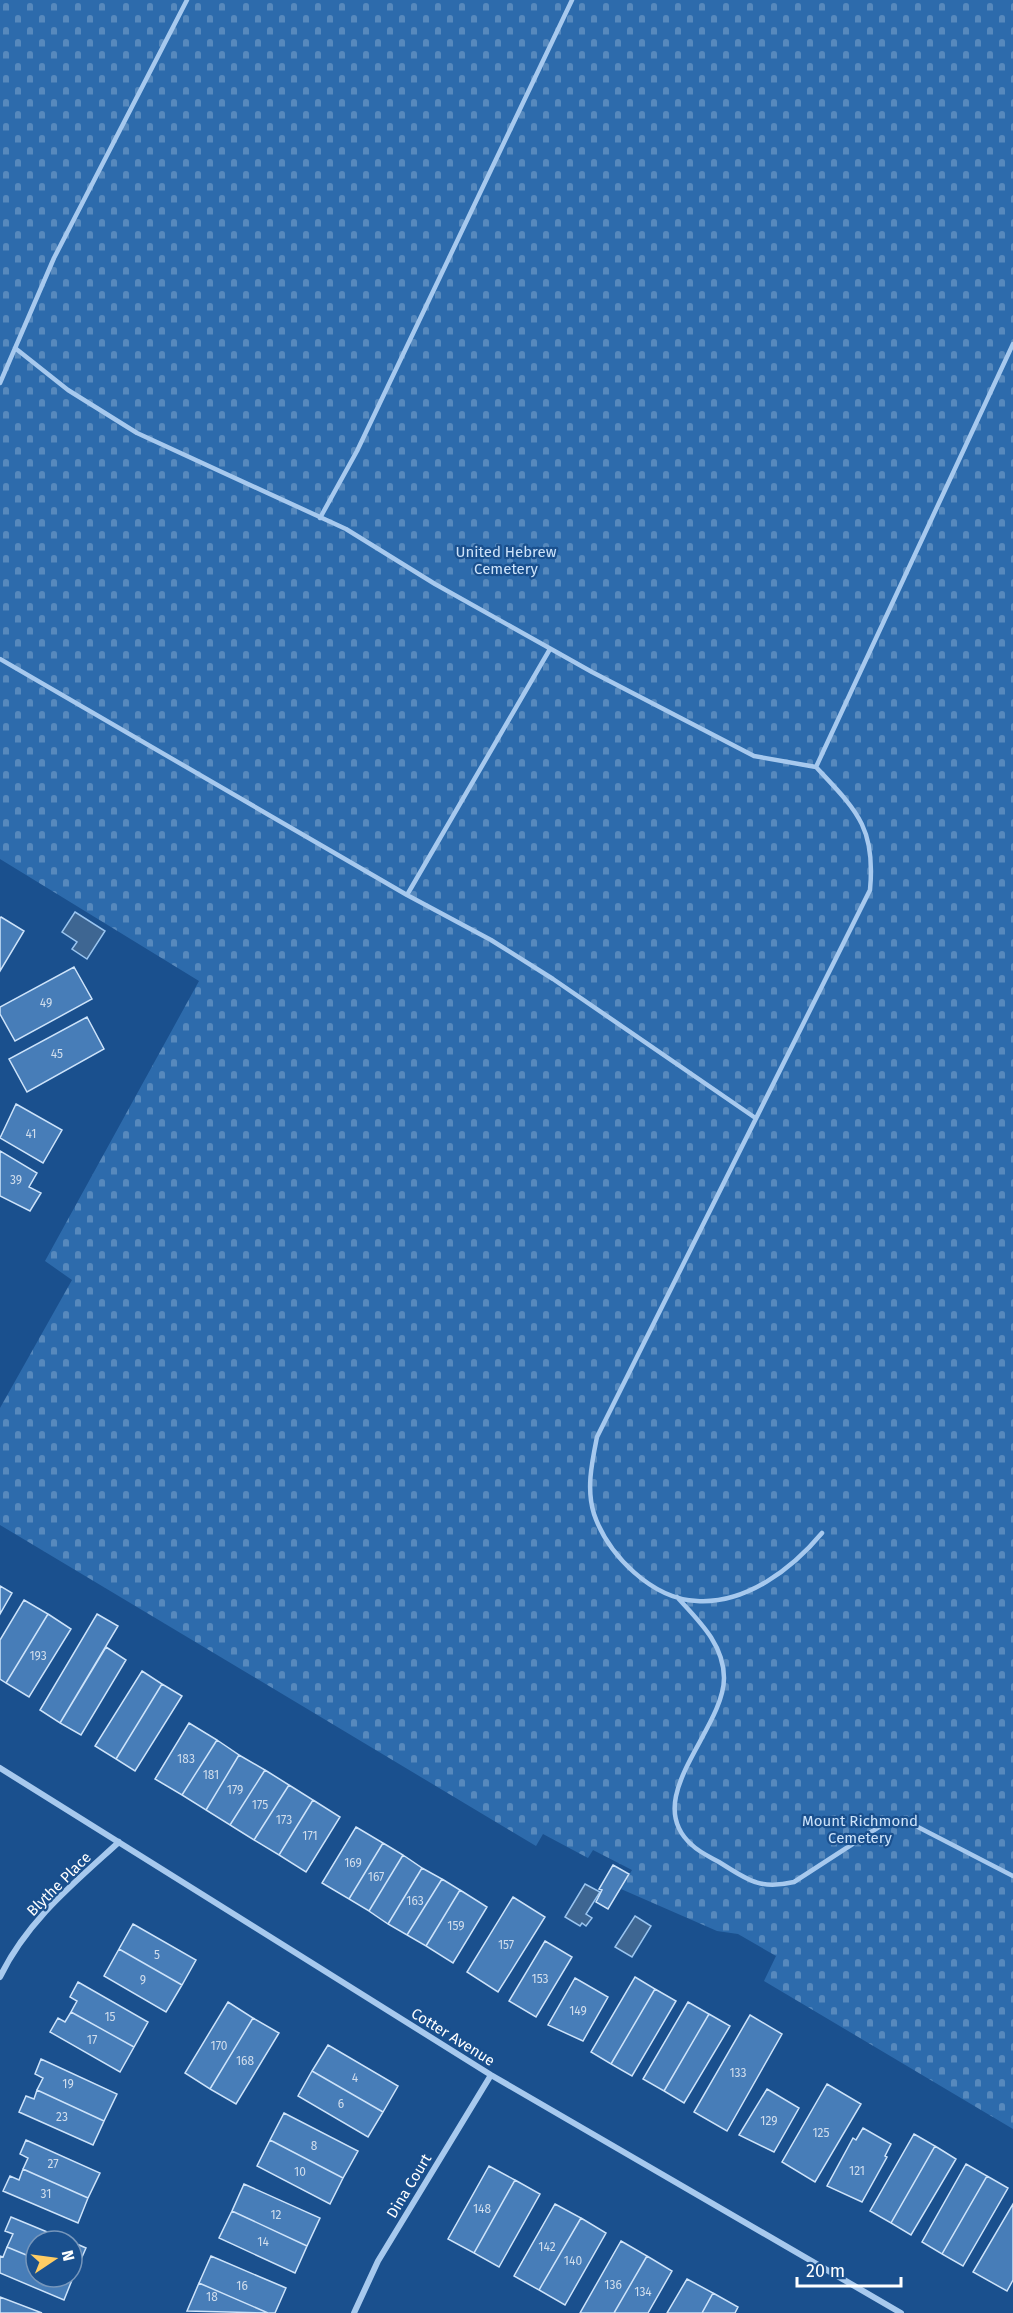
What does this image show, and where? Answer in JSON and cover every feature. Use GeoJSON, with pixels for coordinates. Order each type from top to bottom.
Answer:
{"type":"FeatureCollection","features":[{"type":"Feature","properties":{"kind":"street","name":"Cotter Avenue"},"geometry":{"type":"LineString","coordinates":[[0,1768],[491,2075],[901,2313]]}},
{"type":"Feature","properties":{"kind":"street","name":"Blythe Place"},"geometry":{"type":"LineString","coordinates":[[0,1977],[12,1953],[52,1903],[119,1842]]}},
{"type":"Feature","properties":{"kind":"street","name":"Dina Court"},"geometry":{"type":"LineString","coordinates":[[354,2313],[378,2261],[491,2075]]}},
{"type":"Feature","properties":{"kind":"lane"},"geometry":{"type":"LineString","coordinates":[[0,383],[54,258],[187,0]]}},
{"type":"Feature","properties":{"kind":"lane"},"geometry":{"type":"LineString","coordinates":[[320,518],[357,451],[572,0]]}},
{"type":"Feature","properties":{"kind":"lane"},"geometry":{"type":"LineString","coordinates":[[816,767],[1013,344]]}},
{"type":"Feature","properties":{"kind":"lane"},"geometry":{"type":"LineString","coordinates":[[15,348],[68,390],[137,433],[346,529],[435,584],[550,649],[754,756],[816,767],[856,810],[868,835],[873,862],[870,890],[754,1117],[597,1437],[589,1472],[594,1513],[609,1545],[635,1573],[656,1588],[677,1597],[697,1601],[715,1600],[757,1587],[806,1553],[822,1533]]}},
{"type":"Feature","properties":{"kind":"lane"},"geometry":{"type":"LineString","coordinates":[[407,895],[550,649]]}},
{"type":"Feature","properties":{"kind":"lane"},"geometry":{"type":"LineString","coordinates":[[0,659],[407,895],[491,940],[553,979],[754,1117]]}},
{"type":"Feature","properties":{"kind":"lane"},"geometry":{"type":"LineString","coordinates":[[677,1597],[706,1629],[721,1656],[724,1679],[718,1707],[678,1786],[673,1803],[677,1823],[691,1844],[760,1886],[778,1886],[794,1882],[885,1823],[898,1821],[914,1825],[1013,1876]]}},
{"type":"Feature","properties":{"kind":"green space","name":"United Hebrew Cemetery"},"geometry":{"type":"Polygon","coordinates":[[[0,0],[1013,0],[1013,2129],[764,1981],[776,1956],[738,1934],[717,1931],[621,1889],[632,1870],[593,1850],[588,1858],[543,1834],[536,1846],[0,1525],[0,1408],[72,1280],[45,1261],[199,981],[0,859],[0,0]]]}},
{"type":"Feature","properties":{"kind":"shaded area"},"geometry":{"type":"Polygon","coordinates":[[[75,912],[105,931],[87,959],[72,949],[77,942],[62,932],[75,912]]]}},
{"type":"Feature","properties":{"kind":"shaded area"},"geometry":{"type":"Polygon","coordinates":[[[585,1884],[600,1892],[586,1914],[592,1918],[586,1926],[582,1923],[580,1926],[565,1917],[585,1884]]]}},
{"type":"Feature","properties":{"kind":"shaded area"},"geometry":{"type":"Polygon","coordinates":[[[635,1916],[651,1926],[632,1957],[615,1947],[635,1916]]]}},
{"type":"Feature","properties":{"kind":"building"},"geometry":{"type":"Polygon","coordinates":[[[0,918],[24,931],[0,971],[0,918]]]}},
{"type":"Feature","properties":{"kind":"building"},"geometry":{"type":"Polygon","coordinates":[[[74,967],[92,999],[15,1041],[0,1014],[0,1007],[74,967]]]}},
{"type":"Feature","properties":{"kind":"building"},"geometry":{"type":"Polygon","coordinates":[[[87,1017],[104,1049],[27,1092],[9,1059],[87,1017]]]}},
{"type":"Feature","properties":{"kind":"building"},"geometry":{"type":"Polygon","coordinates":[[[16,1104],[62,1130],[43,1163],[0,1138],[16,1104]]]}},
{"type":"Feature","properties":{"kind":"building"},"geometry":{"type":"Polygon","coordinates":[[[0,1151],[37,1173],[29,1187],[41,1193],[30,1211],[0,1196],[0,1151]]]}},
{"type":"Feature","properties":{"kind":"building"},"geometry":{"type":"Polygon","coordinates":[[[0,1586],[12,1593],[0,1614],[0,1586]]]}},
{"type":"Feature","properties":{"kind":"building"},"geometry":{"type":"Polygon","coordinates":[[[24,1600],[48,1614],[6,1683],[0,1679],[0,1640],[24,1600]]]}},
{"type":"Feature","properties":{"kind":"building"},"geometry":{"type":"Polygon","coordinates":[[[48,1614],[71,1629],[29,1697],[6,1683],[48,1614]]]}},
{"type":"Feature","properties":{"kind":"building"},"geometry":{"type":"Polygon","coordinates":[[[97,1614],[118,1626],[60,1723],[40,1710],[97,1614]]]}},
{"type":"Feature","properties":{"kind":"building"},"geometry":{"type":"Polygon","coordinates":[[[106,1647],[126,1660],[81,1735],[60,1723],[106,1647]]]}},
{"type":"Feature","properties":{"kind":"building"},"geometry":{"type":"Polygon","coordinates":[[[142,1671],[162,1684],[116,1759],[95,1746],[142,1671]]]}},
{"type":"Feature","properties":{"kind":"building"},"geometry":{"type":"Polygon","coordinates":[[[162,1684],[182,1696],[135,1771],[116,1759],[162,1684]]]}},
{"type":"Feature","properties":{"kind":"building"},"geometry":{"type":"Polygon","coordinates":[[[189,1723],[217,1740],[182,1795],[155,1779],[189,1723]]]}},
{"type":"Feature","properties":{"kind":"building"},"geometry":{"type":"Polygon","coordinates":[[[217,1740],[239,1755],[206,1810],[182,1795],[217,1740]]]}},
{"type":"Feature","properties":{"kind":"building"},"geometry":{"type":"Polygon","coordinates":[[[239,1755],[265,1770],[230,1825],[206,1810],[239,1755]]]}},
{"type":"Feature","properties":{"kind":"building"},"geometry":{"type":"Polygon","coordinates":[[[265,1770],[289,1785],[254,1840],[230,1825],[265,1770]]]}},
{"type":"Feature","properties":{"kind":"building"},"geometry":{"type":"Polygon","coordinates":[[[289,1785],[313,1800],[279,1855],[254,1840],[289,1785]]]}},
{"type":"Feature","properties":{"kind":"building"},"geometry":{"type":"Polygon","coordinates":[[[313,1800],[340,1817],[306,1872],[279,1855],[313,1800]]]}},
{"type":"Feature","properties":{"kind":"building"},"geometry":{"type":"Polygon","coordinates":[[[356,1827],[383,1843],[349,1899],[322,1883],[356,1827]]]}},
{"type":"Feature","properties":{"kind":"building"},"geometry":{"type":"Polygon","coordinates":[[[383,1843],[403,1855],[369,1911],[349,1899],[383,1843]]]}},
{"type":"Feature","properties":{"kind":"building"},"geometry":{"type":"Polygon","coordinates":[[[403,1855],[422,1868],[388,1924],[369,1911],[403,1855]]]}},
{"type":"Feature","properties":{"kind":"building"},"geometry":{"type":"Polygon","coordinates":[[[613,1865],[629,1874],[608,1909],[596,1902],[602,1890],[599,1889],[613,1865]]]}},
{"type":"Feature","properties":{"kind":"building"},"geometry":{"type":"Polygon","coordinates":[[[422,1868],[442,1879],[407,1935],[388,1924],[422,1868]]]}},
{"type":"Feature","properties":{"kind":"building"},"geometry":{"type":"Polygon","coordinates":[[[442,1879],[460,1890],[426,1946],[407,1935],[442,1879]]]}},
{"type":"Feature","properties":{"kind":"building"},"geometry":{"type":"Polygon","coordinates":[[[460,1890],[487,1907],[453,1963],[426,1946],[460,1890]]]}},
{"type":"Feature","properties":{"kind":"building"},"geometry":{"type":"Polygon","coordinates":[[[513,1897],[545,1917],[498,1992],[467,1972],[513,1897]]]}},
{"type":"Feature","properties":{"kind":"building"},"geometry":{"type":"Polygon","coordinates":[[[133,1924],[196,1960],[182,1985],[119,1949],[133,1924]]]}},
{"type":"Feature","properties":{"kind":"building"},"geometry":{"type":"Polygon","coordinates":[[[545,1941],[572,1957],[536,2017],[509,2001],[545,1941]]]}},
{"type":"Feature","properties":{"kind":"building"},"geometry":{"type":"Polygon","coordinates":[[[119,1949],[182,1985],[166,2012],[104,1976],[119,1949]]]}},
{"type":"Feature","properties":{"kind":"building"},"geometry":{"type":"Polygon","coordinates":[[[635,1977],[655,1989],[611,2064],[591,2052],[635,1977]]]}},
{"type":"Feature","properties":{"kind":"building"},"geometry":{"type":"Polygon","coordinates":[[[575,1978],[608,1997],[583,2041],[548,2025],[575,1978]]]}},
{"type":"Feature","properties":{"kind":"building"},"geometry":{"type":"Polygon","coordinates":[[[78,1982],[148,2022],[134,2047],[71,2012],[77,2001],[70,1997],[78,1982]]]}},
{"type":"Feature","properties":{"kind":"building"},"geometry":{"type":"Polygon","coordinates":[[[655,1989],[676,2001],[632,2076],[611,2064],[655,1989]]]}},
{"type":"Feature","properties":{"kind":"building"},"geometry":{"type":"Polygon","coordinates":[[[228,2002],[253,2018],[210,2089],[185,2073],[228,2002]]]}},
{"type":"Feature","properties":{"kind":"building"},"geometry":{"type":"Polygon","coordinates":[[[688,2002],[709,2014],[664,2091],[643,2079],[688,2002]]]}},
{"type":"Feature","properties":{"kind":"building"},"geometry":{"type":"Polygon","coordinates":[[[71,2012],[134,2047],[120,2072],[50,2032],[58,2018],[65,2022],[71,2012]]]}},
{"type":"Feature","properties":{"kind":"building"},"geometry":{"type":"Polygon","coordinates":[[[709,2014],[730,2026],[684,2103],[664,2091],[709,2014]]]}},
{"type":"Feature","properties":{"kind":"building"},"geometry":{"type":"Polygon","coordinates":[[[750,2015],[782,2034],[727,2131],[694,2112],[750,2015]]]}},
{"type":"Feature","properties":{"kind":"building"},"geometry":{"type":"Polygon","coordinates":[[[253,2018],[279,2033],[236,2104],[210,2089],[253,2018]]]}},
{"type":"Feature","properties":{"kind":"building"},"geometry":{"type":"Polygon","coordinates":[[[328,2045],[398,2086],[383,2112],[312,2071],[328,2045]]]}},
{"type":"Feature","properties":{"kind":"building"},"geometry":{"type":"Polygon","coordinates":[[[41,2059],[117,2094],[104,2121],[37,2090],[43,2078],[35,2074],[41,2059]]]}},
{"type":"Feature","properties":{"kind":"building"},"geometry":{"type":"Polygon","coordinates":[[[312,2071],[383,2112],[368,2137],[298,2096],[312,2071]]]}},
{"type":"Feature","properties":{"kind":"building"},"geometry":{"type":"Polygon","coordinates":[[[827,2084],[861,2104],[815,2182],[782,2162],[827,2084]]]}},
{"type":"Feature","properties":{"kind":"building"},"geometry":{"type":"Polygon","coordinates":[[[767,2089],[799,2108],[774,2152],[739,2135],[767,2089]]]}},
{"type":"Feature","properties":{"kind":"building"},"geometry":{"type":"Polygon","coordinates":[[[37,2090],[104,2121],[93,2145],[19,2112],[26,2096],[34,2099],[37,2090]]]}},
{"type":"Feature","properties":{"kind":"building"},"geometry":{"type":"Polygon","coordinates":[[[284,2113],[358,2151],[343,2178],[270,2140],[284,2113]]]}},
{"type":"Feature","properties":{"kind":"building"},"geometry":{"type":"Polygon","coordinates":[[[863,2128],[891,2144],[885,2156],[887,2157],[862,2202],[827,2186],[853,2138],[856,2140],[863,2128]]]}},
{"type":"Feature","properties":{"kind":"building"},"geometry":{"type":"Polygon","coordinates":[[[914,2134],[935,2146],[891,2223],[870,2211],[914,2134]]]}},
{"type":"Feature","properties":{"kind":"building"},"geometry":{"type":"Polygon","coordinates":[[[26,2140],[100,2173],[88,2198],[23,2169],[28,2158],[20,2154],[26,2140]]]}},
{"type":"Feature","properties":{"kind":"building"},"geometry":{"type":"Polygon","coordinates":[[[270,2140],[343,2178],[330,2204],[257,2166],[270,2140]]]}},
{"type":"Feature","properties":{"kind":"building"},"geometry":{"type":"Polygon","coordinates":[[[935,2146],[956,2159],[911,2235],[891,2223],[935,2146]]]}},
{"type":"Feature","properties":{"kind":"building"},"geometry":{"type":"Polygon","coordinates":[[[966,2164],[987,2176],[942,2254],[922,2242],[966,2164]]]}},
{"type":"Feature","properties":{"kind":"building"},"geometry":{"type":"Polygon","coordinates":[[[489,2166],[515,2180],[474,2253],[448,2239],[489,2166]]]}},
{"type":"Feature","properties":{"kind":"building"},"geometry":{"type":"Polygon","coordinates":[[[23,2169],[88,2198],[78,2223],[3,2191],[10,2176],[19,2180],[23,2169]]]}},
{"type":"Feature","properties":{"kind":"building"},"geometry":{"type":"Polygon","coordinates":[[[987,2176],[1008,2188],[963,2266],[942,2254],[987,2176]]]}},
{"type":"Feature","properties":{"kind":"building"},"geometry":{"type":"Polygon","coordinates":[[[515,2180],[540,2194],[499,2267],[474,2253],[515,2180]]]}},
{"type":"Feature","properties":{"kind":"building"},"geometry":{"type":"Polygon","coordinates":[[[244,2184],[320,2218],[307,2246],[232,2211],[244,2184]]]}},
{"type":"Feature","properties":{"kind":"building"},"geometry":{"type":"Polygon","coordinates":[[[555,2204],[581,2218],[539,2290],[514,2276],[555,2204]]]}},
{"type":"Feature","properties":{"kind":"building"},"geometry":{"type":"Polygon","coordinates":[[[1013,2204],[1013,2280],[1007,2291],[973,2272],[1013,2204]]]}},
{"type":"Feature","properties":{"kind":"building"},"geometry":{"type":"Polygon","coordinates":[[[232,2211],[307,2246],[295,2273],[219,2238],[232,2211]]]}},
{"type":"Feature","properties":{"kind":"building"},"geometry":{"type":"Polygon","coordinates":[[[11,2217],[40,2229],[24,2229],[24,2254],[7,2247],[13,2234],[5,2231],[11,2217]]]}},
{"type":"Feature","properties":{"kind":"building"},"geometry":{"type":"Polygon","coordinates":[[[581,2218],[606,2233],[565,2305],[539,2290],[581,2218]]]}},
{"type":"Feature","properties":{"kind":"building"},"geometry":{"type":"Polygon","coordinates":[[[621,2241],[647,2256],[614,2313],[580,2313],[621,2241]]]}},
{"type":"Feature","properties":{"kind":"building"},"geometry":{"type":"Polygon","coordinates":[[[7,2247],[24,2254],[24,2283],[0,2273],[0,2256],[3,2257],[7,2247]]]}},
{"type":"Feature","properties":{"kind":"building"},"geometry":{"type":"Polygon","coordinates":[[[211,2256],[286,2288],[275,2313],[268,2313],[199,2283],[211,2256]]]}},
{"type":"Feature","properties":{"kind":"building"},"geometry":{"type":"Polygon","coordinates":[[[647,2256],[672,2271],[648,2313],[614,2313],[647,2256]]]}},
{"type":"Feature","properties":{"kind":"building"},"geometry":{"type":"Polygon","coordinates":[[[687,2279],[713,2293],[702,2313],[667,2313],[687,2279]]]}},
{"type":"Feature","properties":{"kind":"building"},"geometry":{"type":"Polygon","coordinates":[[[199,2283],[268,2313],[187,2311],[199,2283]]]}},
{"type":"Feature","properties":{"kind":"building"},"geometry":{"type":"Polygon","coordinates":[[[38,2289],[68,2289],[64,2300],[38,2289]]]}},
{"type":"Feature","properties":{"kind":"building"},"geometry":{"type":"Polygon","coordinates":[[[713,2293],[738,2307],[735,2313],[702,2313],[713,2293]]]}},
{"type":"Feature","properties":{"kind":"building"},"geometry":{"type":"Polygon","coordinates":[[[0,2297],[42,2313],[0,2313],[0,2297]]]}},
{"type":"Feature","properties":{"kind":"park label","name":"Mount Richmond Cemetery"},"geometry":{"type":"Point","coordinates":[860,1830]}}]}
